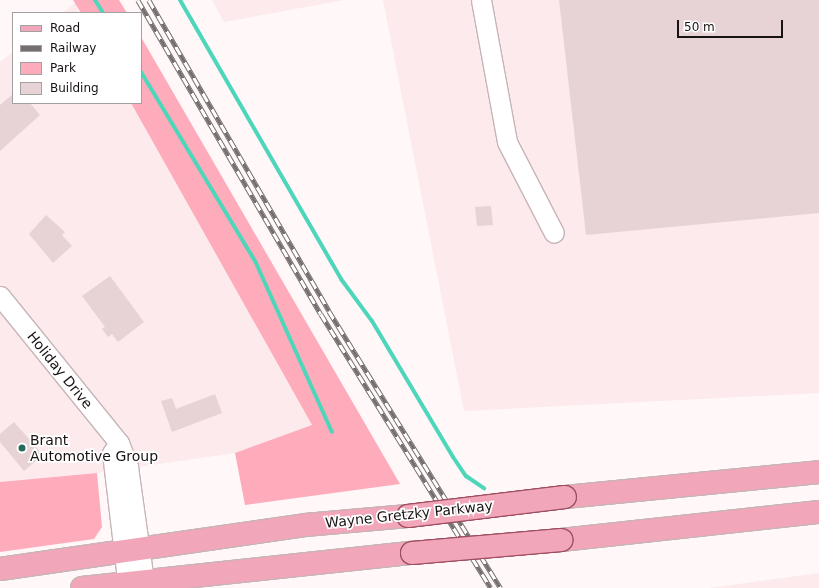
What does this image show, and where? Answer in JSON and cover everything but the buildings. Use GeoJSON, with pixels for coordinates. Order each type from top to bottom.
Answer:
{"type":"FeatureCollection","features":[{"type":"Feature","properties":{"kind":"main road","name":"Wayne Gretzky Parkway"},"geometry":{"type":"LineString","coordinates":[[0,569],[305,525],[408,516],[565,497],[819,472]]}},
{"type":"Feature","properties":{"kind":"main road"},"geometry":{"type":"LineString","coordinates":[[82,588],[136,585],[412,553],[562,540],[819,512]]}},
{"type":"Feature","properties":{"kind":"street"},"geometry":{"type":"LineString","coordinates":[[481,0],[507,142],[554,233]]}},
{"type":"Feature","properties":{"kind":"street","name":"Holiday Drive"},"geometry":{"type":"LineString","coordinates":[[0,296],[119,443],[112,454],[133,550],[136,585]]}},
{"type":"Feature","properties":{"kind":"shaded area"},"geometry":{"type":"Polygon","coordinates":[[[212,0],[344,0],[224,22],[212,0]]]}},
{"type":"Feature","properties":{"kind":"shaded area"},"geometry":{"type":"Polygon","coordinates":[[[383,0],[819,0],[819,393],[464,411],[383,0]]]}},
{"type":"Feature","properties":{"kind":"shaded area"},"geometry":{"type":"Polygon","coordinates":[[[75,3],[80,12],[64,12],[75,3]]]}},
{"type":"Feature","properties":{"kind":"shaded area"},"geometry":{"type":"Polygon","coordinates":[[[12,53],[12,104],[132,104],[312,425],[235,453],[97,473],[0,482],[0,62],[12,53]]]}},
{"type":"Feature","properties":{"kind":"shaded area"},"geometry":{"type":"Polygon","coordinates":[[[819,573],[819,588],[710,588],[819,573]]]}},
{"type":"Feature","properties":{"kind":"green space"},"geometry":{"type":"Polygon","coordinates":[[[73,0],[119,0],[126,12],[80,12],[73,0]]]}},
{"type":"Feature","properties":{"kind":"green space"},"geometry":{"type":"Polygon","coordinates":[[[142,39],[400,484],[245,505],[235,453],[312,425],[132,104],[142,104],[142,39]]]}},
{"type":"Feature","properties":{"kind":"green space"},"geometry":{"type":"Polygon","coordinates":[[[97,473],[102,527],[94,539],[0,552],[0,482],[97,473]]]}},
{"type":"Feature","properties":{"kind":"waterway"},"geometry":{"type":"LineString","coordinates":[[95,0],[102,12]]}},
{"type":"Feature","properties":{"kind":"waterway"},"geometry":{"type":"LineString","coordinates":[[180,0],[341,279],[372,321],[453,457],[466,476],[484,488]]}},
{"type":"Feature","properties":{"kind":"waterway"},"geometry":{"type":"LineString","coordinates":[[142,74],[256,263],[332,432]]}},
{"type":"Feature","properties":{"kind":"railway"},"geometry":{"type":"LineString","coordinates":[[138,0],[321,314],[491,588]]}},
{"type":"Feature","properties":{"kind":"railway"},"geometry":{"type":"LineString","coordinates":[[149,0],[329,311],[501,588]]}},
{"type":"Feature","properties":{"kind":"place","name":"Brant Automotive Group"},"geometry":{"type":"Point","coordinates":[22,448]}}]}
